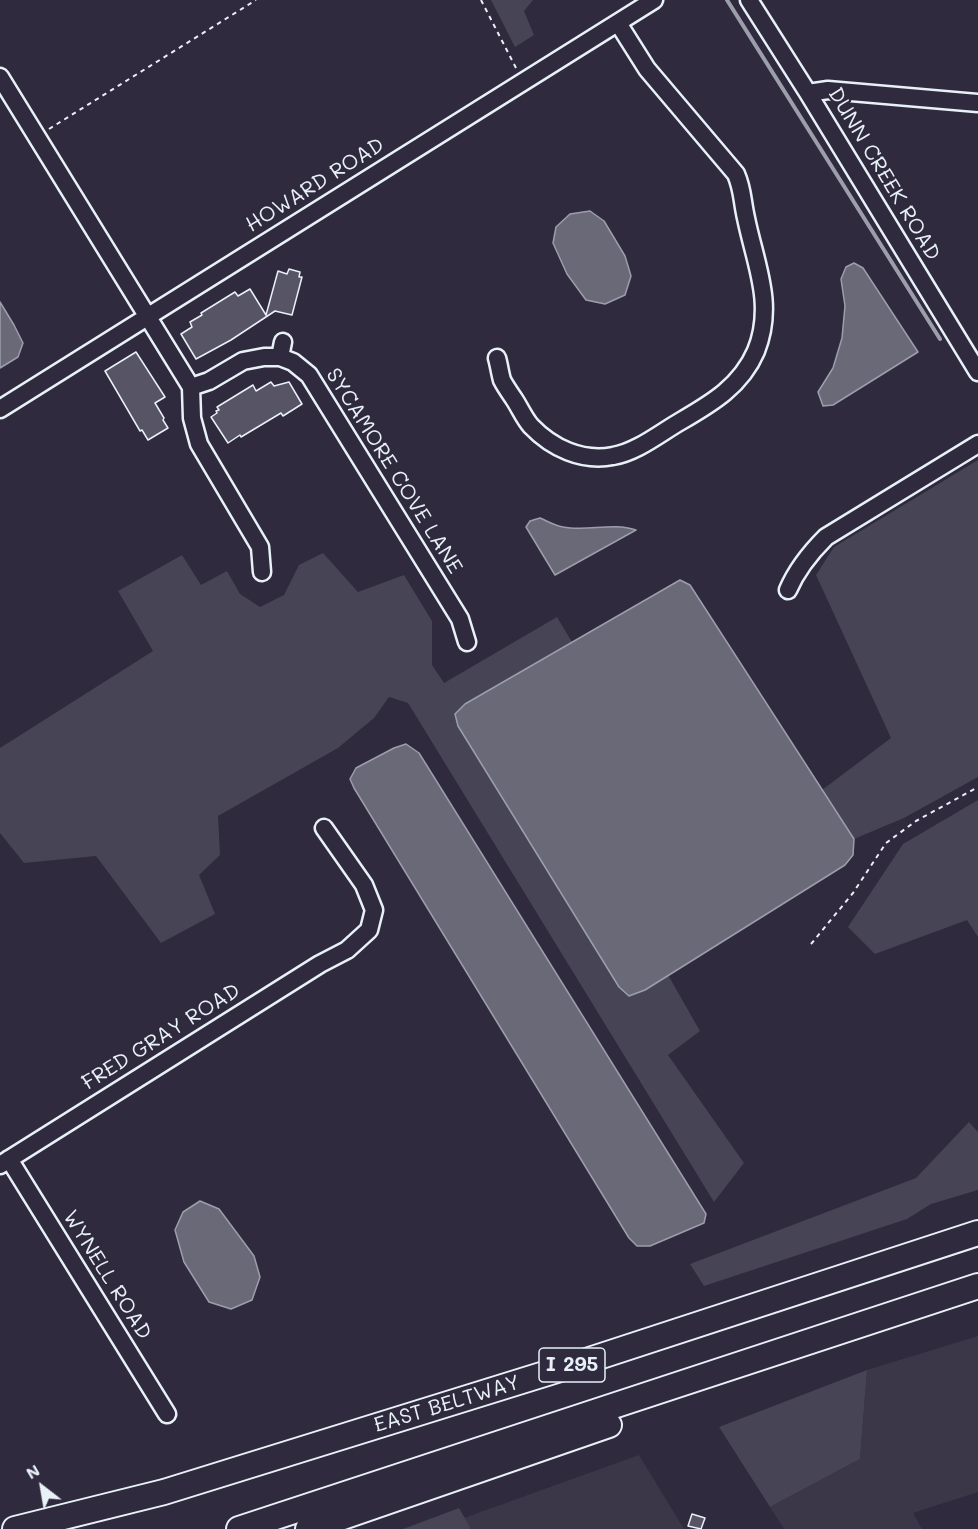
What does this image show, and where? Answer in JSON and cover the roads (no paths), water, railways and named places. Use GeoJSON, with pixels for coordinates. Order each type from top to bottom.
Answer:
{"type":"FeatureCollection","features":[{"type":"Feature","properties":{"kind":"highway","name":"EAST BELTWAY"},"geometry":{"type":"LineString","coordinates":[[15,1529],[164,1492],[583,1362],[978,1233]]}},
{"type":"Feature","properties":{"kind":"highway"},"geometry":{"type":"LineString","coordinates":[[308,1529],[636,1415],[815,1350],[978,1286]]}},
{"type":"Feature","properties":{"kind":"highway","name":"I 295"},"geometry":{"type":"LineString","coordinates":[[239,1529],[978,1286]]}},
{"type":"Feature","properties":{"kind":"highway"},"geometry":{"type":"LineString","coordinates":[[0,1518],[164,1492]]}},
{"type":"Feature","properties":{"kind":"street","name":"HOWARD ROAD"},"geometry":{"type":"LineString","coordinates":[[0,409],[654,0]]}},
{"type":"Feature","properties":{"kind":"street","name":"DUNN CREEK ROAD"},"geometry":{"type":"LineString","coordinates":[[749,0],[978,372]]}},
{"type":"Feature","properties":{"kind":"street"},"geometry":{"type":"LineString","coordinates":[[497,357],[502,380],[530,425],[548,441],[566,452],[590,457],[613,456],[635,448],[715,401],[745,370],[756,351],[764,321],[765,299],[746,218],[742,189],[736,174],[647,69],[618,23]]}},
{"type":"Feature","properties":{"kind":"street"},"geometry":{"type":"LineString","coordinates":[[0,77],[191,387],[192,418],[199,444],[260,547],[262,572]]}},
{"type":"Feature","properties":{"kind":"street"},"geometry":{"type":"LineString","coordinates":[[808,93],[828,90],[978,103]]}},
{"type":"Feature","properties":{"kind":"street","name":"SYCAMORE COVE LANE"},"geometry":{"type":"LineString","coordinates":[[191,387],[209,381],[243,361],[264,357],[281,349],[309,375],[460,619],[467,642]]}},
{"type":"Feature","properties":{"kind":"street"},"geometry":{"type":"LineString","coordinates":[[788,590],[794,576],[809,554],[826,537],[978,444]]}},
{"type":"Feature","properties":{"kind":"street","name":"FRED GRAY ROAD"},"geometry":{"type":"LineString","coordinates":[[4,1162],[310,970],[347,950],[369,930],[374,910],[364,885],[324,828]]}},
{"type":"Feature","properties":{"kind":"street","name":"WYNELL ROAD"},"geometry":{"type":"LineString","coordinates":[[4,1162],[167,1414]]}},
{"type":"Feature","properties":{"kind":"water"},"geometry":{"type":"Polygon","coordinates":[[[590,211],[604,221],[625,256],[631,276],[625,295],[605,304],[586,300],[567,274],[553,243],[556,227],[570,214],[590,211]]]}},
{"type":"Feature","properties":{"kind":"water"},"geometry":{"type":"Polygon","coordinates":[[[854,263],[863,268],[918,352],[833,405],[823,406],[818,392],[833,368],[842,338],[845,306],[841,279],[846,267],[854,263]]]}},
{"type":"Feature","properties":{"kind":"water"},"geometry":{"type":"Polygon","coordinates":[[[0,302],[23,343],[18,357],[0,368],[0,302]]]}},
{"type":"Feature","properties":{"kind":"water"},"geometry":{"type":"Polygon","coordinates":[[[540,518],[557,526],[572,528],[618,527],[636,530],[555,575],[526,527],[530,521],[540,518]]]}},
{"type":"Feature","properties":{"kind":"water"},"geometry":{"type":"Polygon","coordinates":[[[680,580],[690,585],[854,839],[853,855],[845,865],[645,990],[629,996],[619,987],[458,726],[455,714],[465,704],[680,580]]]}},
{"type":"Feature","properties":{"kind":"water"},"geometry":{"type":"Polygon","coordinates":[[[406,744],[419,753],[706,1214],[704,1223],[650,1246],[637,1246],[629,1238],[354,788],[350,779],[356,768],[406,744]]]}},
{"type":"Feature","properties":{"kind":"water"},"geometry":{"type":"Polygon","coordinates":[[[200,1201],[219,1209],[254,1256],[260,1277],[252,1300],[231,1309],[209,1302],[184,1262],[175,1230],[183,1212],[200,1201]]]}},
{"type":"Feature","properties":{"kind":"waterway"},"geometry":{"type":"LineString","coordinates":[[727,0],[940,339]]}}]}
